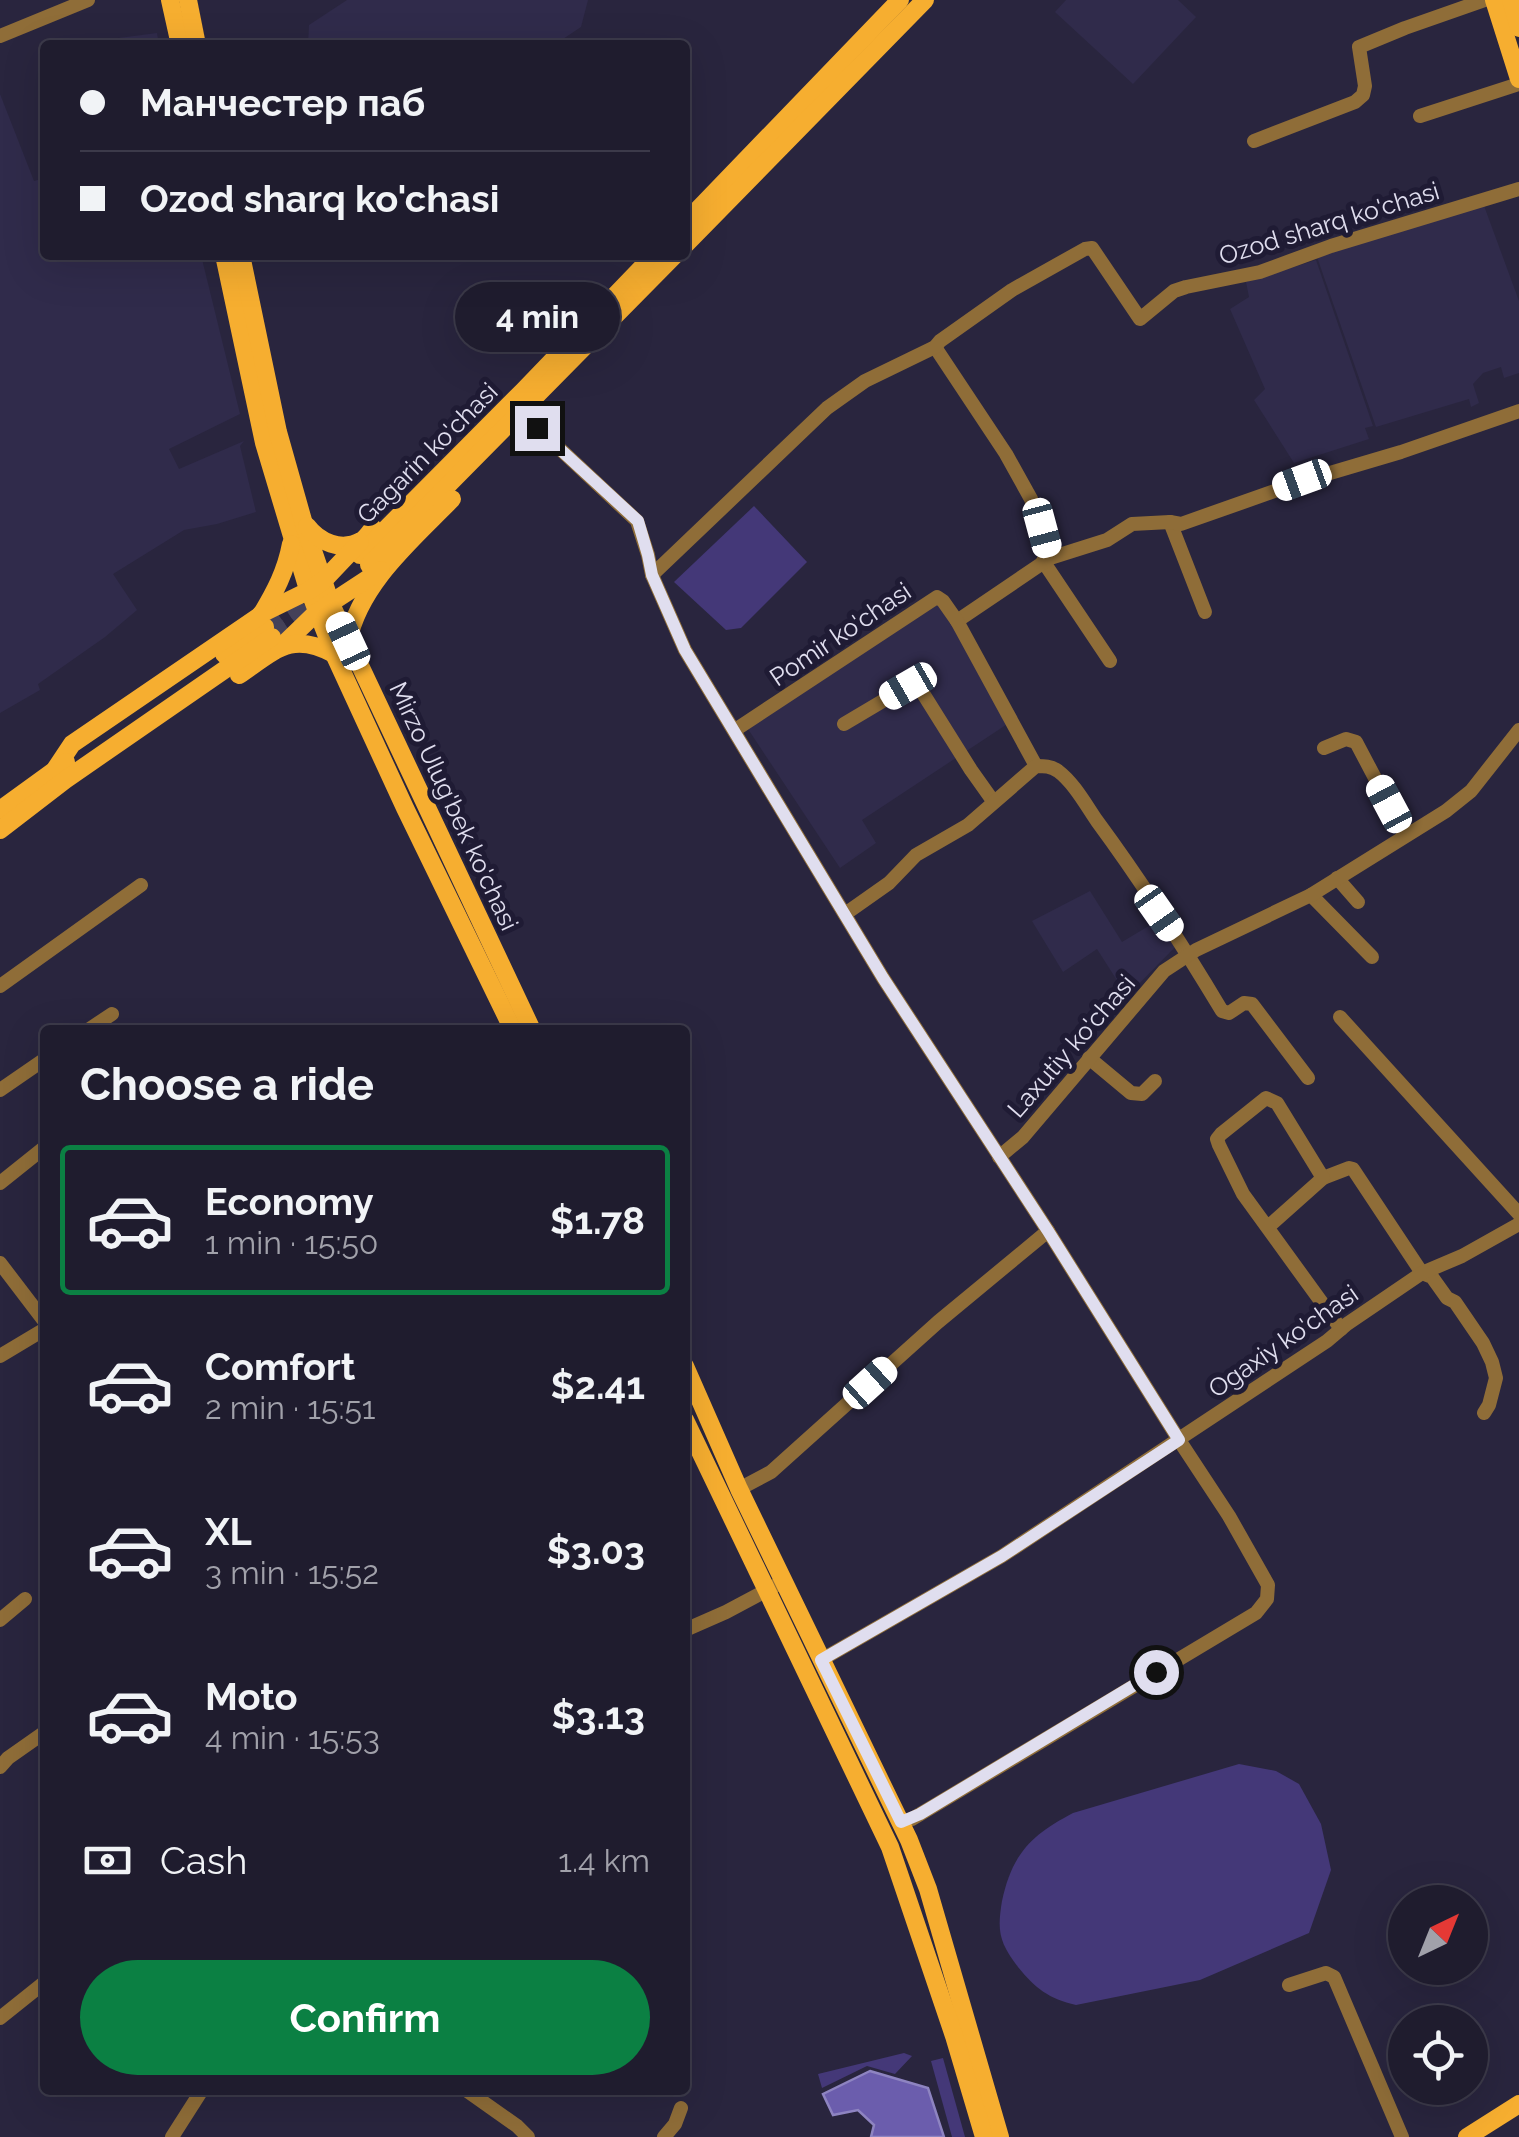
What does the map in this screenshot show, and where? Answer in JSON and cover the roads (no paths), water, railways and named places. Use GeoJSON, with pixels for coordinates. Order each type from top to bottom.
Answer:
{"type":"FeatureCollection","features":[{"type":"Feature","properties":{"kind":"main road"},"geometry":{"type":"LineString","coordinates":[[170,0],[179,40]]}},
{"type":"Feature","properties":{"kind":"main road"},"geometry":{"type":"LineString","coordinates":[[188,0],[196,40]]}},
{"type":"Feature","properties":{"kind":"main road"},"geometry":{"type":"LineString","coordinates":[[690,218],[900,0]]}},
{"type":"Feature","properties":{"kind":"main road"},"geometry":{"type":"LineString","coordinates":[[690,240],[926,0]]}},
{"type":"Feature","properties":{"kind":"main road"},"geometry":{"type":"LineString","coordinates":[[1494,0],[1519,82]]}},
{"type":"Feature","properties":{"kind":"main road"},"geometry":{"type":"LineString","coordinates":[[1510,0],[1519,28]]}},
{"type":"Feature","properties":{"kind":"main road","name":"Mirzo Ulug'bek ko'chasi"},"geometry":{"type":"LineString","coordinates":[[225,260],[264,444],[324,608],[405,808],[511,1025]]}},
{"type":"Feature","properties":{"kind":"main road","name":"Mirzo Ulug'bek ko'chasi"},"geometry":{"type":"LineString","coordinates":[[242,260],[298,531]]}},
{"type":"Feature","properties":{"kind":"main road","name":"Gagarin ko'chasi"},"geometry":{"type":"LineString","coordinates":[[545,378],[650,260]]}},
{"type":"Feature","properties":{"kind":"main road","name":"Gagarin ko'chasi"},"geometry":{"type":"LineString","coordinates":[[368,558],[545,378],[670,260]]}},
{"type":"Feature","properties":{"kind":"main road"},"geometry":{"type":"LineString","coordinates":[[270,631],[324,608],[368,558],[529,420],[545,378]]}},
{"type":"Feature","properties":{"kind":"main road"},"geometry":{"type":"LineString","coordinates":[[270,631],[280,584],[298,531],[368,558]]}},
{"type":"Feature","properties":{"kind":"main road"},"geometry":{"type":"LineString","coordinates":[[0,810],[61,774],[270,631],[316,586],[368,558]]}},
{"type":"Feature","properties":{"kind":"main road"},"geometry":{"type":"LineString","coordinates":[[270,631],[341,648],[368,558]]}},
{"type":"Feature","properties":{"kind":"main road","name":"Mirzo Ulug'bek ko'chasi"},"geometry":{"type":"LineString","coordinates":[[341,648],[530,1025]]}},
{"type":"Feature","properties":{"kind":"main road"},"geometry":{"type":"LineString","coordinates":[[0,830],[61,774]]}},
{"type":"Feature","properties":{"kind":"main road"},"geometry":{"type":"LineString","coordinates":[[690,1377],[739,1489],[901,1822],[928,1889],[1000,2137]]}},
{"type":"Feature","properties":{"kind":"main road"},"geometry":{"type":"LineString","coordinates":[[690,1431],[890,1847],[984,2137]]}},
{"type":"Feature","properties":{"kind":"main road"},"geometry":{"type":"LineString","coordinates":[[1466,2137],[1519,2104]]}},
{"type":"Feature","properties":{"kind":"street"},"geometry":{"type":"LineString","coordinates":[[0,36],[88,0]]}},
{"type":"Feature","properties":{"kind":"street"},"geometry":{"type":"LineString","coordinates":[[1254,141],[1355,102],[1363,95],[1358,47],[1484,0]]}},
{"type":"Feature","properties":{"kind":"street"},"geometry":{"type":"LineString","coordinates":[[1420,116],[1519,82]]}},
{"type":"Feature","properties":{"kind":"street","name":"Ozod sharq ko'chasi"},"geometry":{"type":"LineString","coordinates":[[652,575],[827,408],[865,381],[934,348],[1012,290],[1084,248],[1092,248],[1140,319],[1174,291],[1260,272],[1331,246],[1519,189]]}},
{"type":"Feature","properties":{"kind":"street"},"geometry":{"type":"LineString","coordinates":[[934,348],[1023,484],[1042,528],[1046,560],[1110,661]]}},
{"type":"Feature","properties":{"kind":"street"},"geometry":{"type":"LineString","coordinates":[[1036,766],[957,621],[1046,560],[1107,540],[1132,524],[1181,524],[1302,480],[1401,452],[1519,411]]}},
{"type":"Feature","properties":{"kind":"street"},"geometry":{"type":"LineString","coordinates":[[529,420],[638,521],[652,575],[685,650],[844,914],[1211,1487],[1268,1585],[1267,1599],[1256,1613],[901,1822]]}},
{"type":"Feature","properties":{"kind":"street"},"geometry":{"type":"LineString","coordinates":[[1170,522],[1205,612]]}},
{"type":"Feature","properties":{"kind":"street","name":"Pomir ko'chasi"},"geometry":{"type":"LineString","coordinates":[[735,730],[934,598],[943,601],[957,621]]}},
{"type":"Feature","properties":{"kind":"street"},"geometry":{"type":"LineString","coordinates":[[844,724],[908,686],[919,687],[994,802]]}},
{"type":"Feature","properties":{"kind":"street","name":"Laxutiy ko'chasi"},"geometry":{"type":"LineString","coordinates":[[1000,1157],[1023,1137],[1164,971],[1188,955],[1311,895],[1446,811],[1470,791],[1519,730]]}},
{"type":"Feature","properties":{"kind":"street"},"geometry":{"type":"LineString","coordinates":[[1324,748],[1346,739],[1356,742],[1405,836]]}},
{"type":"Feature","properties":{"kind":"street"},"geometry":{"type":"LineString","coordinates":[[844,914],[889,883],[916,856],[968,825],[1036,766],[1047,766],[1070,784],[1188,955],[1222,1012],[1228,1013],[1244,1003],[1252,1004],[1308,1078]]}},
{"type":"Feature","properties":{"kind":"street"},"geometry":{"type":"LineString","coordinates":[[1337,878],[1358,902]]}},
{"type":"Feature","properties":{"kind":"street"},"geometry":{"type":"LineString","coordinates":[[0,986],[141,885]]}},
{"type":"Feature","properties":{"kind":"street"},"geometry":{"type":"LineString","coordinates":[[1311,895],[1372,958]]}},
{"type":"Feature","properties":{"kind":"street"},"geometry":{"type":"LineString","coordinates":[[96,1025],[112,1014]]}},
{"type":"Feature","properties":{"kind":"street"},"geometry":{"type":"LineString","coordinates":[[1340,1017],[1519,1214]]}},
{"type":"Feature","properties":{"kind":"street"},"geometry":{"type":"LineString","coordinates":[[1089,1058],[1131,1093],[1142,1094],[1155,1081]]}},
{"type":"Feature","properties":{"kind":"street"},"geometry":{"type":"LineString","coordinates":[[0,1090],[40,1062]]}},
{"type":"Feature","properties":{"kind":"street"},"geometry":{"type":"LineString","coordinates":[[1323,1178],[1271,1099],[1266,1098],[1217,1139],[1242,1194],[1340,1329]]}},
{"type":"Feature","properties":{"kind":"street"},"geometry":{"type":"LineString","coordinates":[[0,1182],[40,1152]]}},
{"type":"Feature","properties":{"kind":"street"},"geometry":{"type":"LineString","coordinates":[[1268,1227],[1323,1178],[1353,1169],[1422,1273],[1432,1277],[1447,1298],[1455,1302],[1482,1343],[1496,1378],[1484,1413]]}},
{"type":"Feature","properties":{"kind":"street","name":"Ogaxiy ko'chasi"},"geometry":{"type":"LineString","coordinates":[[821,1660],[1002,1556],[1327,1341],[1422,1273],[1519,1224]]}},
{"type":"Feature","properties":{"kind":"street"},"geometry":{"type":"LineString","coordinates":[[739,1489],[771,1472],[938,1322],[1048,1231]]}},
{"type":"Feature","properties":{"kind":"street"},"geometry":{"type":"LineString","coordinates":[[0,1263],[40,1318]]}},
{"type":"Feature","properties":{"kind":"street"},"geometry":{"type":"LineString","coordinates":[[0,1356],[40,1328]]}},
{"type":"Feature","properties":{"kind":"street"},"geometry":{"type":"LineString","coordinates":[[690,1628],[784,1581]]}},
{"type":"Feature","properties":{"kind":"street"},"geometry":{"type":"LineString","coordinates":[[0,1620],[25,1599]]}},
{"type":"Feature","properties":{"kind":"street"},"geometry":{"type":"LineString","coordinates":[[0,1767],[40,1736]]}},
{"type":"Feature","properties":{"kind":"street"},"geometry":{"type":"LineString","coordinates":[[1288,1985],[1326,1972],[1334,1976],[1402,2137]]}},
{"type":"Feature","properties":{"kind":"street"},"geometry":{"type":"LineString","coordinates":[[0,2018],[40,1986]]}},
{"type":"Feature","properties":{"kind":"street"},"geometry":{"type":"LineString","coordinates":[[172,2137],[199,2095]]}},
{"type":"Feature","properties":{"kind":"street"},"geometry":{"type":"LineString","coordinates":[[473,2095],[528,2137]]}},
{"type":"Feature","properties":{"kind":"street"},"geometry":{"type":"LineString","coordinates":[[664,2137],[682,2108]]}},
{"type":"Feature","properties":{"kind":"tunnel"},"geometry":{"type":"LineString","coordinates":[[265,627],[309,597]]}},
{"type":"Feature","properties":{"kind":"tunnel"},"geometry":{"type":"LineString","coordinates":[[272,637],[309,612]]}}]}
